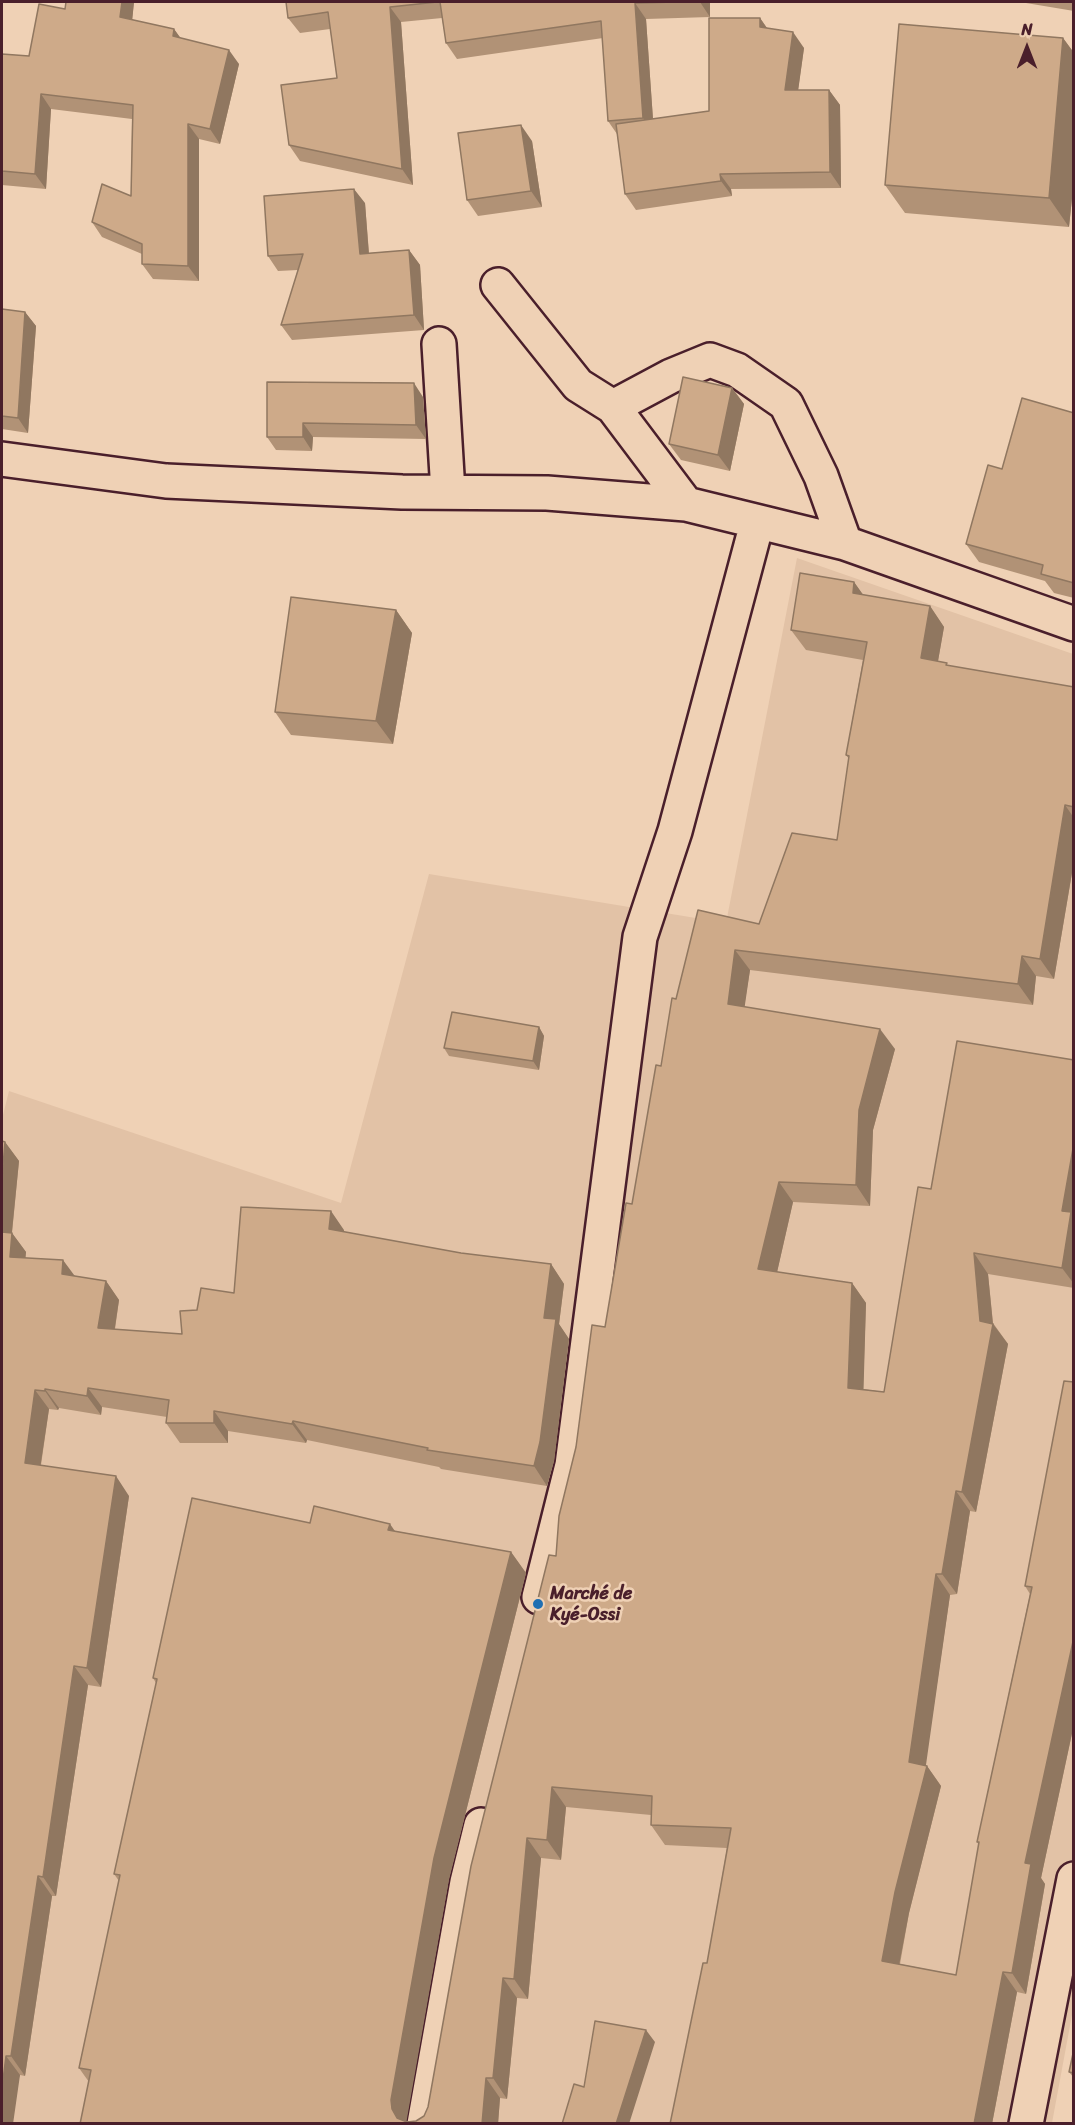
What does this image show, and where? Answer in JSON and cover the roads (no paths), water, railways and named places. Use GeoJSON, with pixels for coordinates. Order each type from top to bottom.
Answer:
{"type":"FeatureCollection","features":[{"type":"Feature","properties":{"kind":"main road"},"geometry":{"type":"LineString","coordinates":[[498,285],[578,385],[613,407],[686,504]]}},
{"type":"Feature","properties":{"kind":"main road"},"geometry":{"type":"LineString","coordinates":[[439,344],[448,492]]}},
{"type":"Feature","properties":{"kind":"main road"},"geometry":{"type":"LineString","coordinates":[[613,407],[671,376],[710,360],[737,370],[786,404],[821,476],[844,543]]}},
{"type":"Feature","properties":{"kind":"main road"},"geometry":{"type":"LineString","coordinates":[[2,459],[166,481],[448,492],[547,493],[686,504],[844,543],[1074,624]]}},
{"type":"Feature","properties":{"kind":"main road"},"geometry":{"type":"LineString","coordinates":[[531,1627],[572,1465],[640,937],[675,831],[757,523]]}},
{"type":"Feature","properties":{"kind":"main road"},"geometry":{"type":"LineString","coordinates":[[424,2124],[467,1882],[488,1801]]}},
{"type":"Feature","properties":{"kind":"main road"},"geometry":{"type":"LineString","coordinates":[[1026,2124],[1074,1879]]}},
{"type":"Feature","properties":{"kind":"place","name":"Marché de Kyé-Ossi"},"geometry":{"type":"Point","coordinates":[538,1604]}}]}
